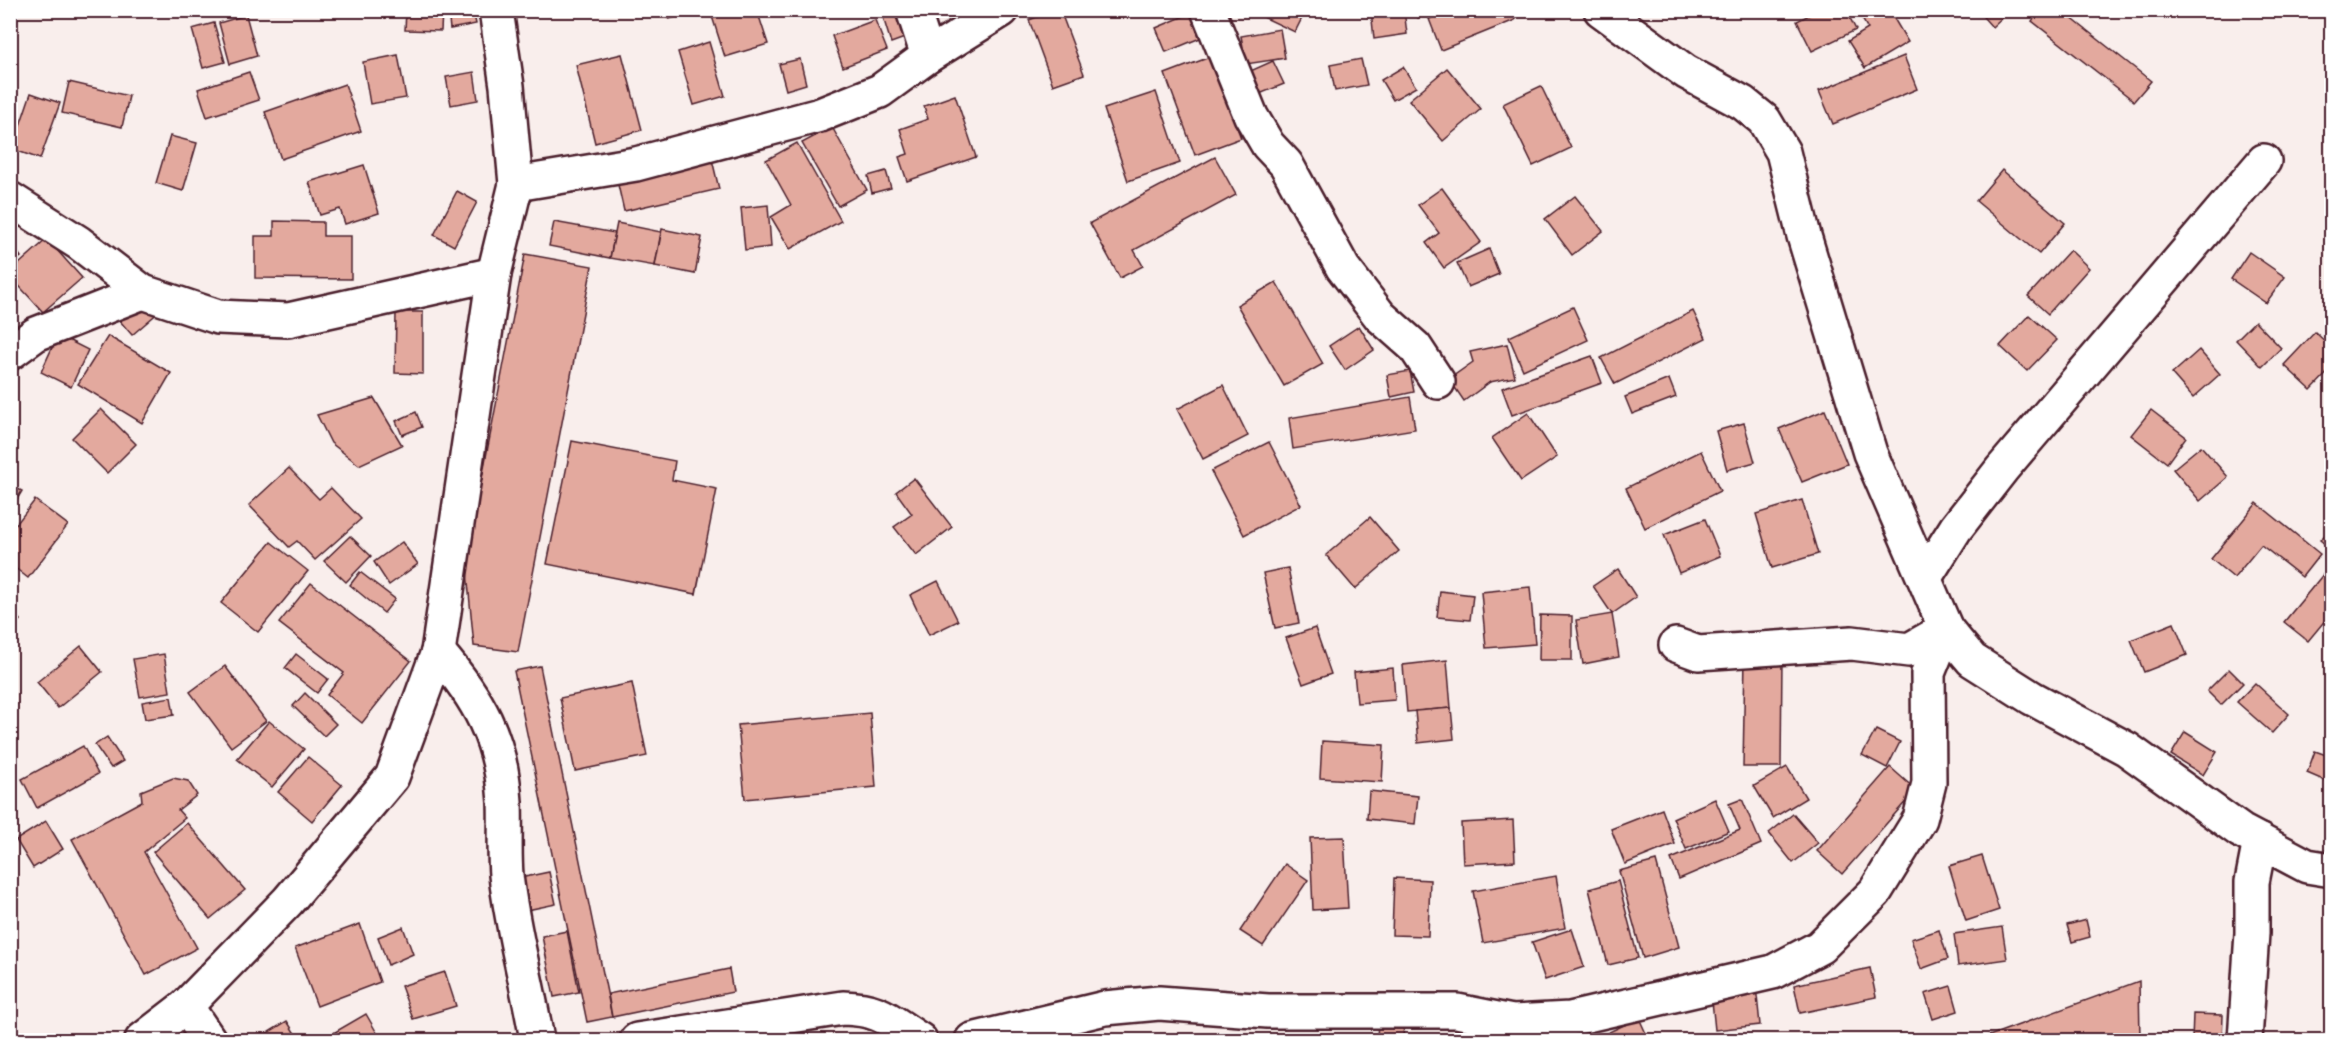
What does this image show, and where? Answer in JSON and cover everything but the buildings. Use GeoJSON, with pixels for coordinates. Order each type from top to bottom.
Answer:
{"type":"FeatureCollection","features":[{"type":"Feature","properties":{"kind":"street"},"geometry":{"type":"LineString","coordinates":[[142,1041],[186,1006],[288,901],[392,777],[438,652],[494,274],[516,184],[507,86],[496,10]]}},
{"type":"Feature","properties":{"kind":"street"},"geometry":{"type":"LineString","coordinates":[[913,10],[928,56]]}},
{"type":"Feature","properties":{"kind":"street"},"geometry":{"type":"LineString","coordinates":[[516,184],[636,164],[820,115],[880,91],[928,56],[1002,10]]}},
{"type":"Feature","properties":{"kind":"street"},"geometry":{"type":"LineString","coordinates":[[1208,10],[1251,116],[1268,145],[1286,164],[1343,268],[1380,316],[1415,347],[1438,382]]}},
{"type":"Feature","properties":{"kind":"street"},"geometry":{"type":"LineString","coordinates":[[1601,10],[1686,72],[1743,103],[1764,120],[1783,152],[1803,236],[1870,453],[1926,577],[1946,629],[1972,660],[2032,698],[2127,749],[2241,831],[2307,866],[2331,870]]}},
{"type":"Feature","properties":{"kind":"street"},"geometry":{"type":"LineString","coordinates":[[1926,577],[1956,528],[2002,469],[2264,161]]}},
{"type":"Feature","properties":{"kind":"street"},"geometry":{"type":"LineString","coordinates":[[10,199],[79,243],[143,292],[218,316],[288,320],[494,274]]}},
{"type":"Feature","properties":{"kind":"street"},"geometry":{"type":"LineString","coordinates":[[10,353],[36,334],[143,292]]}},
{"type":"Feature","properties":{"kind":"street"},"geometry":{"type":"LineString","coordinates":[[1676,645],[1698,653],[1791,645],[1852,643],[1909,650],[1946,629]]}},
{"type":"Feature","properties":{"kind":"street"},"geometry":{"type":"LineString","coordinates":[[972,1041],[1105,1008],[1159,1003],[1268,1011],[1457,1011],[1512,1022],[1570,1019],[1773,972],[1820,947],[1875,892],[1920,819],[1929,783],[1928,673],[1946,629]]}},
{"type":"Feature","properties":{"kind":"street"},"geometry":{"type":"LineString","coordinates":[[438,652],[465,683],[483,712],[498,760],[505,801],[506,876],[537,1041]]}},
{"type":"Feature","properties":{"kind":"street"},"geometry":{"type":"LineString","coordinates":[[2245,1041],[2252,933],[2252,882],[2260,841]]}},
{"type":"Feature","properties":{"kind":"street"},"geometry":{"type":"LineString","coordinates":[[186,1006],[209,1041]]}},
{"type":"Feature","properties":{"kind":"street"},"geometry":{"type":"LineString","coordinates":[[637,1041],[843,1008],[864,1009],[888,1017],[920,1041]]}}]}
